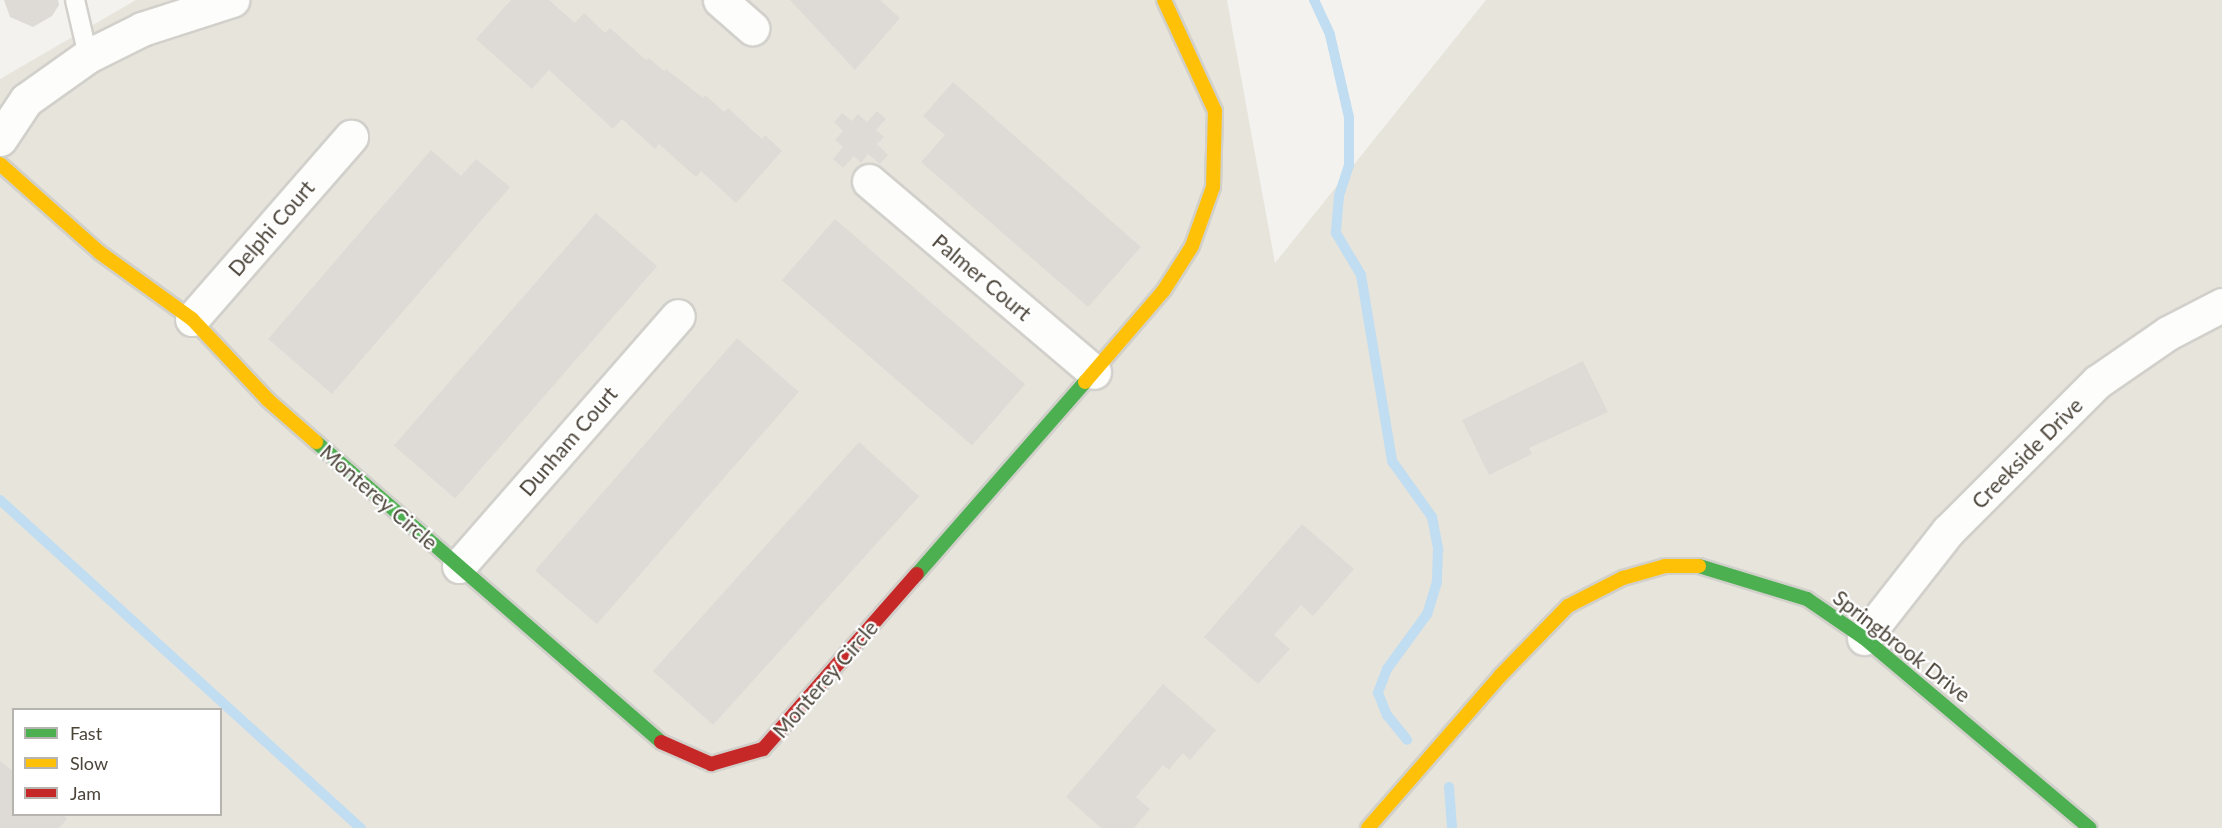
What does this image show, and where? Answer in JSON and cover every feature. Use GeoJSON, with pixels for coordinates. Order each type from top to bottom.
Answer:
{"type":"FeatureCollection","features":[{"type":"Feature","properties":{"kind":"street"},"geometry":{"type":"LineString","coordinates":[[0,139],[26,100],[88,56],[142,29],[232,0]]}},
{"type":"Feature","properties":{"kind":"street"},"geometry":{"type":"LineString","coordinates":[[720,0],[752,28]]}},
{"type":"Feature","properties":{"kind":"street","name":"Monterey Circle"},"geometry":{"type":"LineString","coordinates":[[0,164],[99,252],[192,319],[268,400],[668,748],[711,764],[763,749],[1095,372],[1164,290],[1192,246],[1213,187],[1215,111],[1164,0]]}},
{"type":"Feature","properties":{"kind":"street","name":"Delphi Court"},"geometry":{"type":"LineString","coordinates":[[192,319],[351,137]]}},
{"type":"Feature","properties":{"kind":"street","name":"Palmer Court"},"geometry":{"type":"LineString","coordinates":[[869,181],[1095,372]]}},
{"type":"Feature","properties":{"kind":"street","name":"Creekside Drive"},"geometry":{"type":"LineString","coordinates":[[1864,638],[1948,531],[2097,382],[2168,333],[2222,305]]}},
{"type":"Feature","properties":{"kind":"street","name":"Dunham Court"},"geometry":{"type":"LineString","coordinates":[[459,566],[678,316]]}},
{"type":"Feature","properties":{"kind":"street","name":"Springbrook Drive"},"geometry":{"type":"LineString","coordinates":[[1368,828],[1500,676],[1568,606],[1623,578],[1665,566],[1708,566],[1807,599],[1864,638],[2090,828]]}},
{"type":"Feature","properties":{"kind":"lane"},"geometry":{"type":"LineString","coordinates":[[75,0],[88,56]]}},
{"type":"Feature","properties":{"kind":"shaded area"},"geometry":{"type":"Polygon","coordinates":[[[136,0],[1227,0],[1275,263],[1486,0],[2222,0],[2222,828],[0,828],[0,79],[136,0]]]}},
{"type":"Feature","properties":{"kind":"building"},"geometry":{"type":"Polygon","coordinates":[[[4,0],[58,0],[59,5],[52,16],[33,27],[10,17],[4,0]]]}},
{"type":"Feature","properties":{"kind":"building"},"geometry":{"type":"Polygon","coordinates":[[[511,0],[549,0],[575,23],[584,13],[605,33],[610,28],[646,60],[649,58],[664,71],[666,69],[703,98],[705,95],[724,112],[728,108],[762,139],[765,135],[782,151],[736,203],[701,171],[696,177],[659,144],[655,149],[622,119],[613,129],[549,70],[532,89],[476,39],[511,0]]]}},
{"type":"Feature","properties":{"kind":"building"},"geometry":{"type":"Polygon","coordinates":[[[790,0],[880,0],[900,18],[855,70],[790,0]]]}},
{"type":"Feature","properties":{"kind":"building"},"geometry":{"type":"Polygon","coordinates":[[[953,82],[1141,247],[1088,307],[921,162],[945,135],[923,116],[953,82]]]}},
{"type":"Feature","properties":{"kind":"building"},"geometry":{"type":"Polygon","coordinates":[[[877,111],[886,119],[876,130],[884,137],[877,144],[888,155],[880,164],[868,154],[861,163],[854,156],[843,168],[833,159],[843,147],[835,140],[843,131],[834,122],[842,113],[852,121],[858,114],[867,122],[877,111]]]}},
{"type":"Feature","properties":{"kind":"building"},"geometry":{"type":"Polygon","coordinates":[[[431,150],[461,176],[476,159],[510,187],[332,394],[268,339],[431,150]]]}},
{"type":"Feature","properties":{"kind":"building"},"geometry":{"type":"Polygon","coordinates":[[[596,213],[657,266],[455,499],[394,445],[596,213]]]}},
{"type":"Feature","properties":{"kind":"building"},"geometry":{"type":"Polygon","coordinates":[[[835,219],[1025,384],[972,445],[782,280],[835,219]]]}},
{"type":"Feature","properties":{"kind":"building"},"geometry":{"type":"Polygon","coordinates":[[[737,338],[799,392],[597,624],[535,570],[737,338]]]}},
{"type":"Feature","properties":{"kind":"building"},"geometry":{"type":"Polygon","coordinates":[[[1583,361],[1608,412],[1529,448],[1532,454],[1489,475],[1462,420],[1583,361]]]}},
{"type":"Feature","properties":{"kind":"building"},"geometry":{"type":"Polygon","coordinates":[[[859,442],[919,496],[713,725],[653,671],[859,442]]]}},
{"type":"Feature","properties":{"kind":"building"},"geometry":{"type":"Polygon","coordinates":[[[1302,524],[1354,569],[1313,616],[1301,605],[1274,635],[1290,649],[1258,684],[1204,637],[1302,524]]]}},
{"type":"Feature","properties":{"kind":"building"},"geometry":{"type":"Polygon","coordinates":[[[1163,684],[1216,730],[1190,760],[1183,753],[1169,770],[1163,765],[1136,797],[1150,809],[1134,828],[1101,828],[1066,797],[1163,684]]]}},
{"type":"Feature","properties":{"kind":"building"},"geometry":{"type":"Polygon","coordinates":[[[0,761],[12,770],[12,816],[65,816],[67,819],[59,828],[0,828],[0,761]]]}},
{"type":"Feature","properties":{"kind":"waterway"},"geometry":{"type":"LineString","coordinates":[[1314,0],[1330,35],[1349,117],[1349,165],[1339,196],[1336,233],[1361,275],[1392,461],[1432,517],[1438,549],[1437,582],[1427,614],[1387,669],[1378,693],[1387,715],[1407,740]]}},
{"type":"Feature","properties":{"kind":"waterway"},"geometry":{"type":"LineString","coordinates":[[0,500],[361,828]]}},
{"type":"Feature","properties":{"kind":"waterway"},"geometry":{"type":"LineString","coordinates":[[1449,787],[1452,828]]}},
{"type":"Feature","properties":{"kind":"traffic: fast"},"geometry":{"type":"LineString","coordinates":[[917,574],[1085,382]]}},
{"type":"Feature","properties":{"kind":"traffic: fast"},"geometry":{"type":"LineString","coordinates":[[316,442],[661,742]]}},
{"type":"Feature","properties":{"kind":"traffic: fast"},"geometry":{"type":"LineString","coordinates":[[1699,566],[1807,599],[1864,638],[2090,828]]}},
{"type":"Feature","properties":{"kind":"traffic: slow"},"geometry":{"type":"LineString","coordinates":[[1085,382],[1164,290],[1192,246],[1213,187],[1215,111],[1164,0]]}},
{"type":"Feature","properties":{"kind":"traffic: slow"},"geometry":{"type":"LineString","coordinates":[[0,164],[99,252],[192,319],[268,400],[316,442]]}},
{"type":"Feature","properties":{"kind":"traffic: slow"},"geometry":{"type":"LineString","coordinates":[[1368,828],[1500,676],[1568,606],[1623,578],[1665,566],[1699,566]]}},
{"type":"Feature","properties":{"kind":"traffic: jam"},"geometry":{"type":"LineString","coordinates":[[661,742],[711,764],[763,749],[917,574]]}}]}
